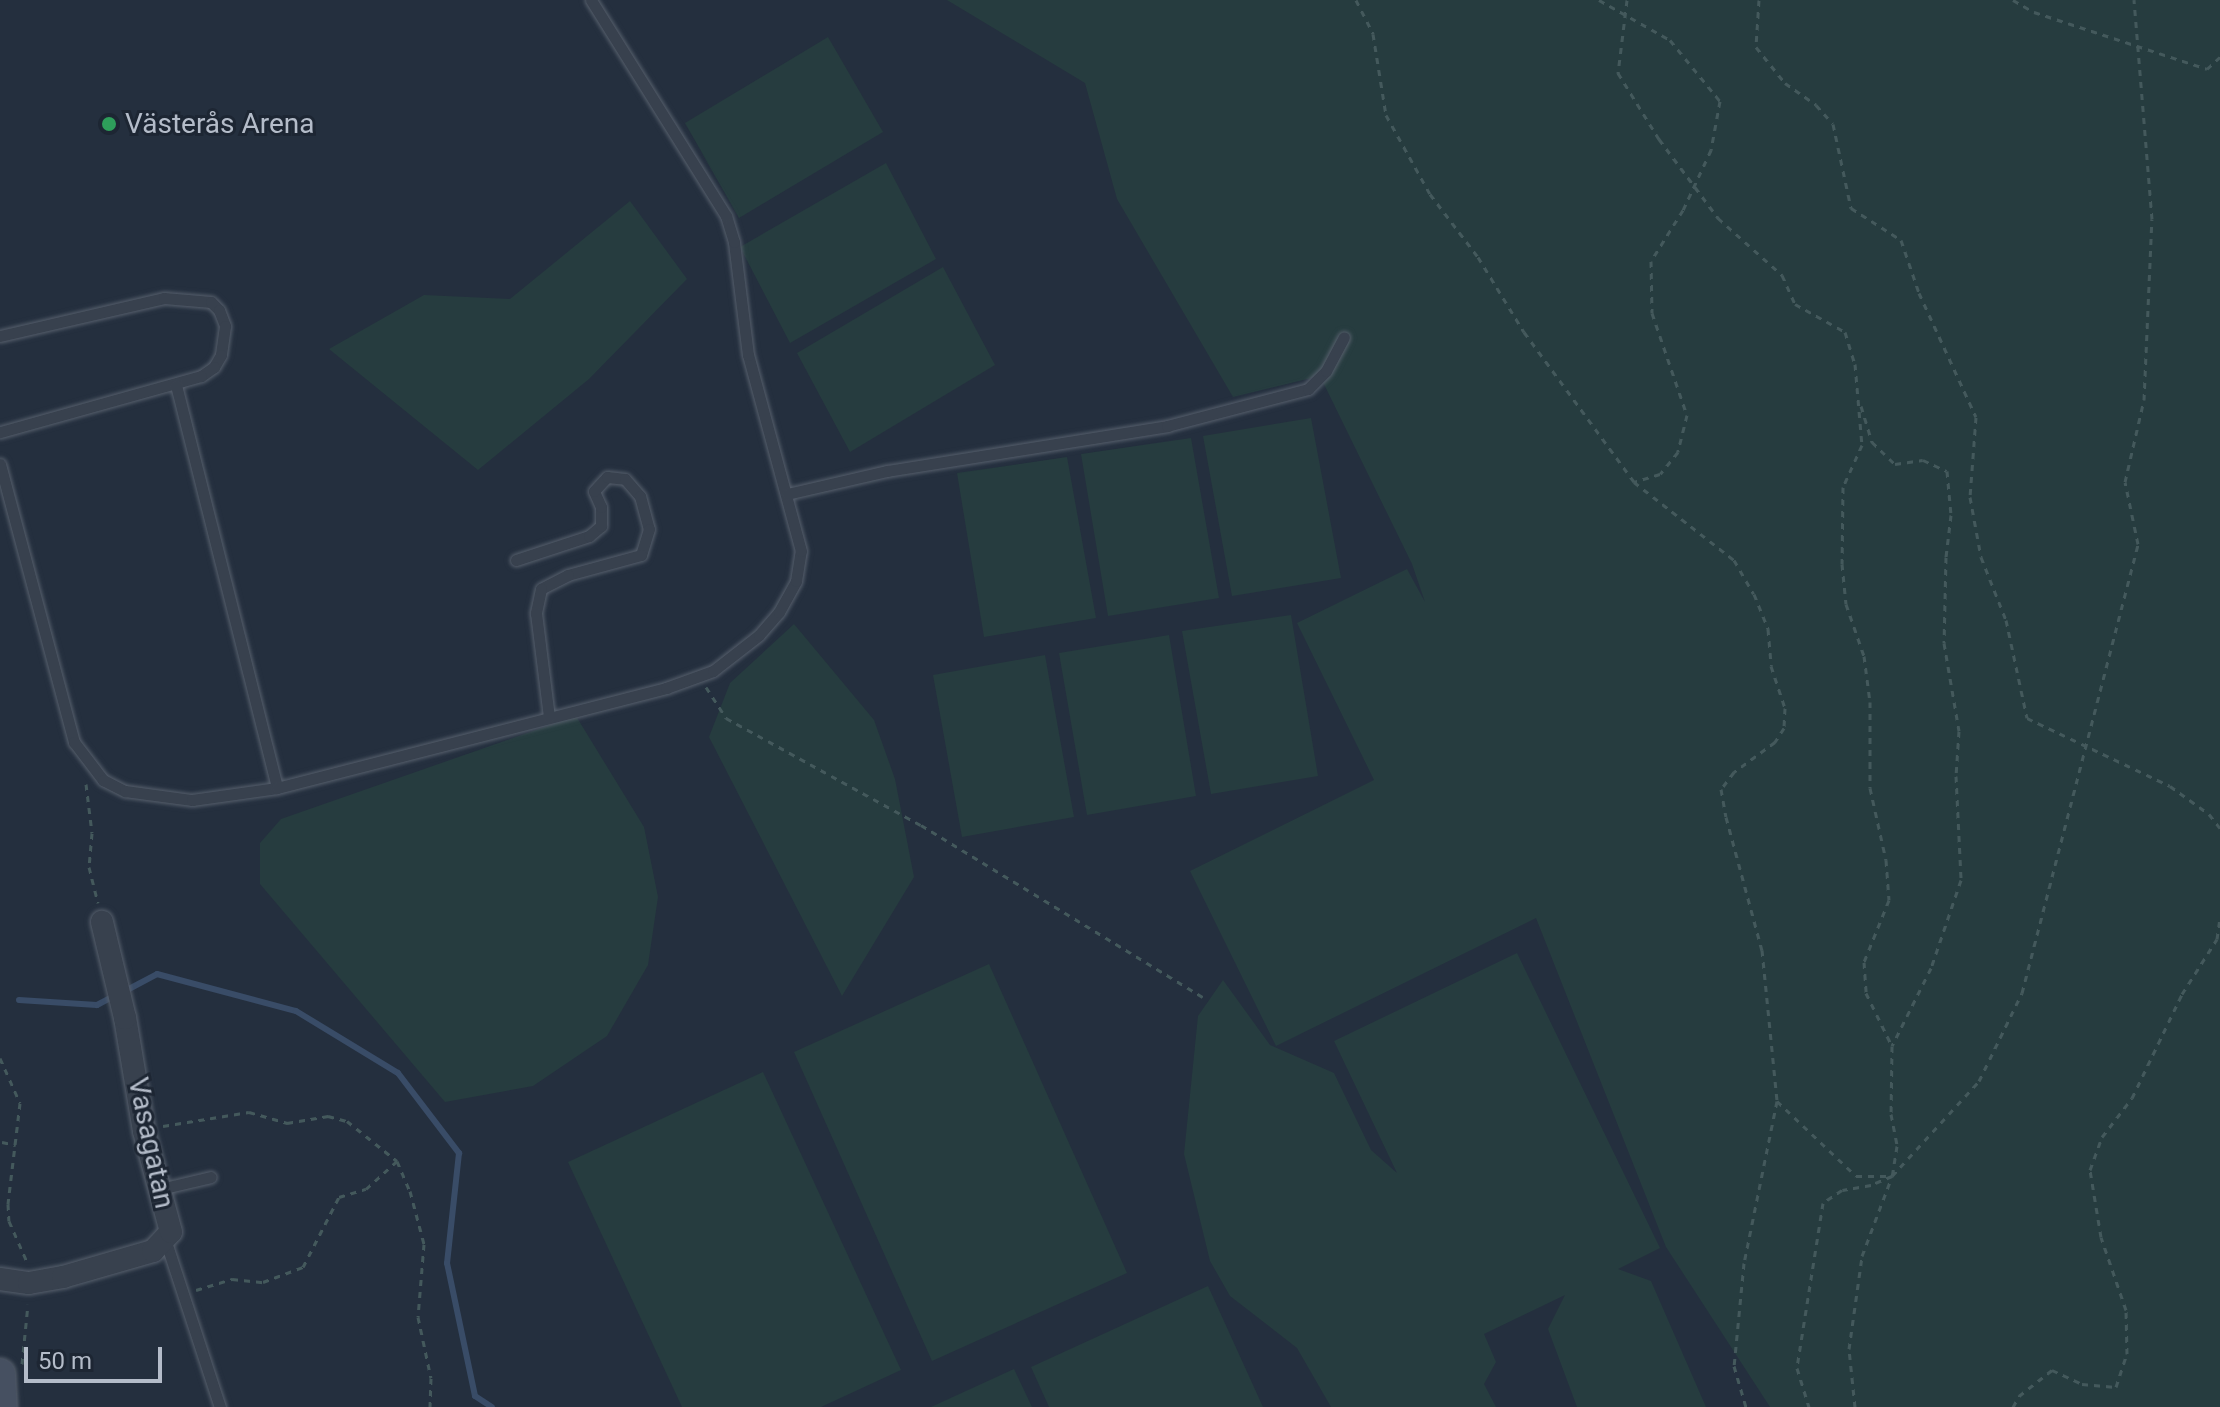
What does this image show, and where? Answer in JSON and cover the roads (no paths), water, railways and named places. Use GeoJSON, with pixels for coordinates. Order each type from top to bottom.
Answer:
{"type":"FeatureCollection","features":[{"type":"Feature","properties":{"kind":"street","name":"Vasagatan"},"geometry":{"type":"LineString","coordinates":[[0,1279],[29,1283],[63,1277],[153,1251],[171,1232],[144,1131],[128,1030],[102,922]]}},
{"type":"Feature","properties":{"kind":"street"},"geometry":{"type":"LineString","coordinates":[[2,1407],[11,1366]]}},
{"type":"Feature","properties":{"kind":"lane"},"geometry":{"type":"LineString","coordinates":[[0,464],[74,742],[92,770],[114,786],[152,797],[192,800],[277,788],[699,677],[713,671],[759,635],[779,612],[796,581],[801,551],[748,355],[734,242],[726,216],[591,0]]}},
{"type":"Feature","properties":{"kind":"lane"},"geometry":{"type":"LineString","coordinates":[[0,336],[164,298],[211,302],[219,310],[225,326],[221,355],[214,367],[201,376],[0,432]]}},
{"type":"Feature","properties":{"kind":"lane"},"geometry":{"type":"LineString","coordinates":[[787,494],[887,471],[1167,426],[1294,393],[1308,389],[1326,371],[1344,337]]}},
{"type":"Feature","properties":{"kind":"lane"},"geometry":{"type":"LineString","coordinates":[[176,385],[277,788]]}},
{"type":"Feature","properties":{"kind":"lane"},"geometry":{"type":"LineString","coordinates":[[516,560],[589,536],[601,526],[601,507],[594,491],[607,477],[625,479],[640,496],[649,529],[641,555],[568,575],[541,589],[536,613],[549,717]]}},
{"type":"Feature","properties":{"kind":"lane"},"geometry":{"type":"LineString","coordinates":[[160,1189],[211,1177]]}},
{"type":"Feature","properties":{"kind":"lane"},"geometry":{"type":"LineString","coordinates":[[165,1239],[220,1407]]}},
{"type":"Feature","properties":{"kind":"waterway"},"geometry":{"type":"LineString","coordinates":[[127,990],[157,974],[296,1011],[398,1073],[459,1153],[447,1263],[475,1396],[492,1407]]}},
{"type":"Feature","properties":{"kind":"waterway"},"geometry":{"type":"LineString","coordinates":[[19,1000],[97,1005],[114,996]]}},
{"type":"Feature","properties":{"kind":"place","name":"Västerås Arena"},"geometry":{"type":"Point","coordinates":[109,124]}}]}
